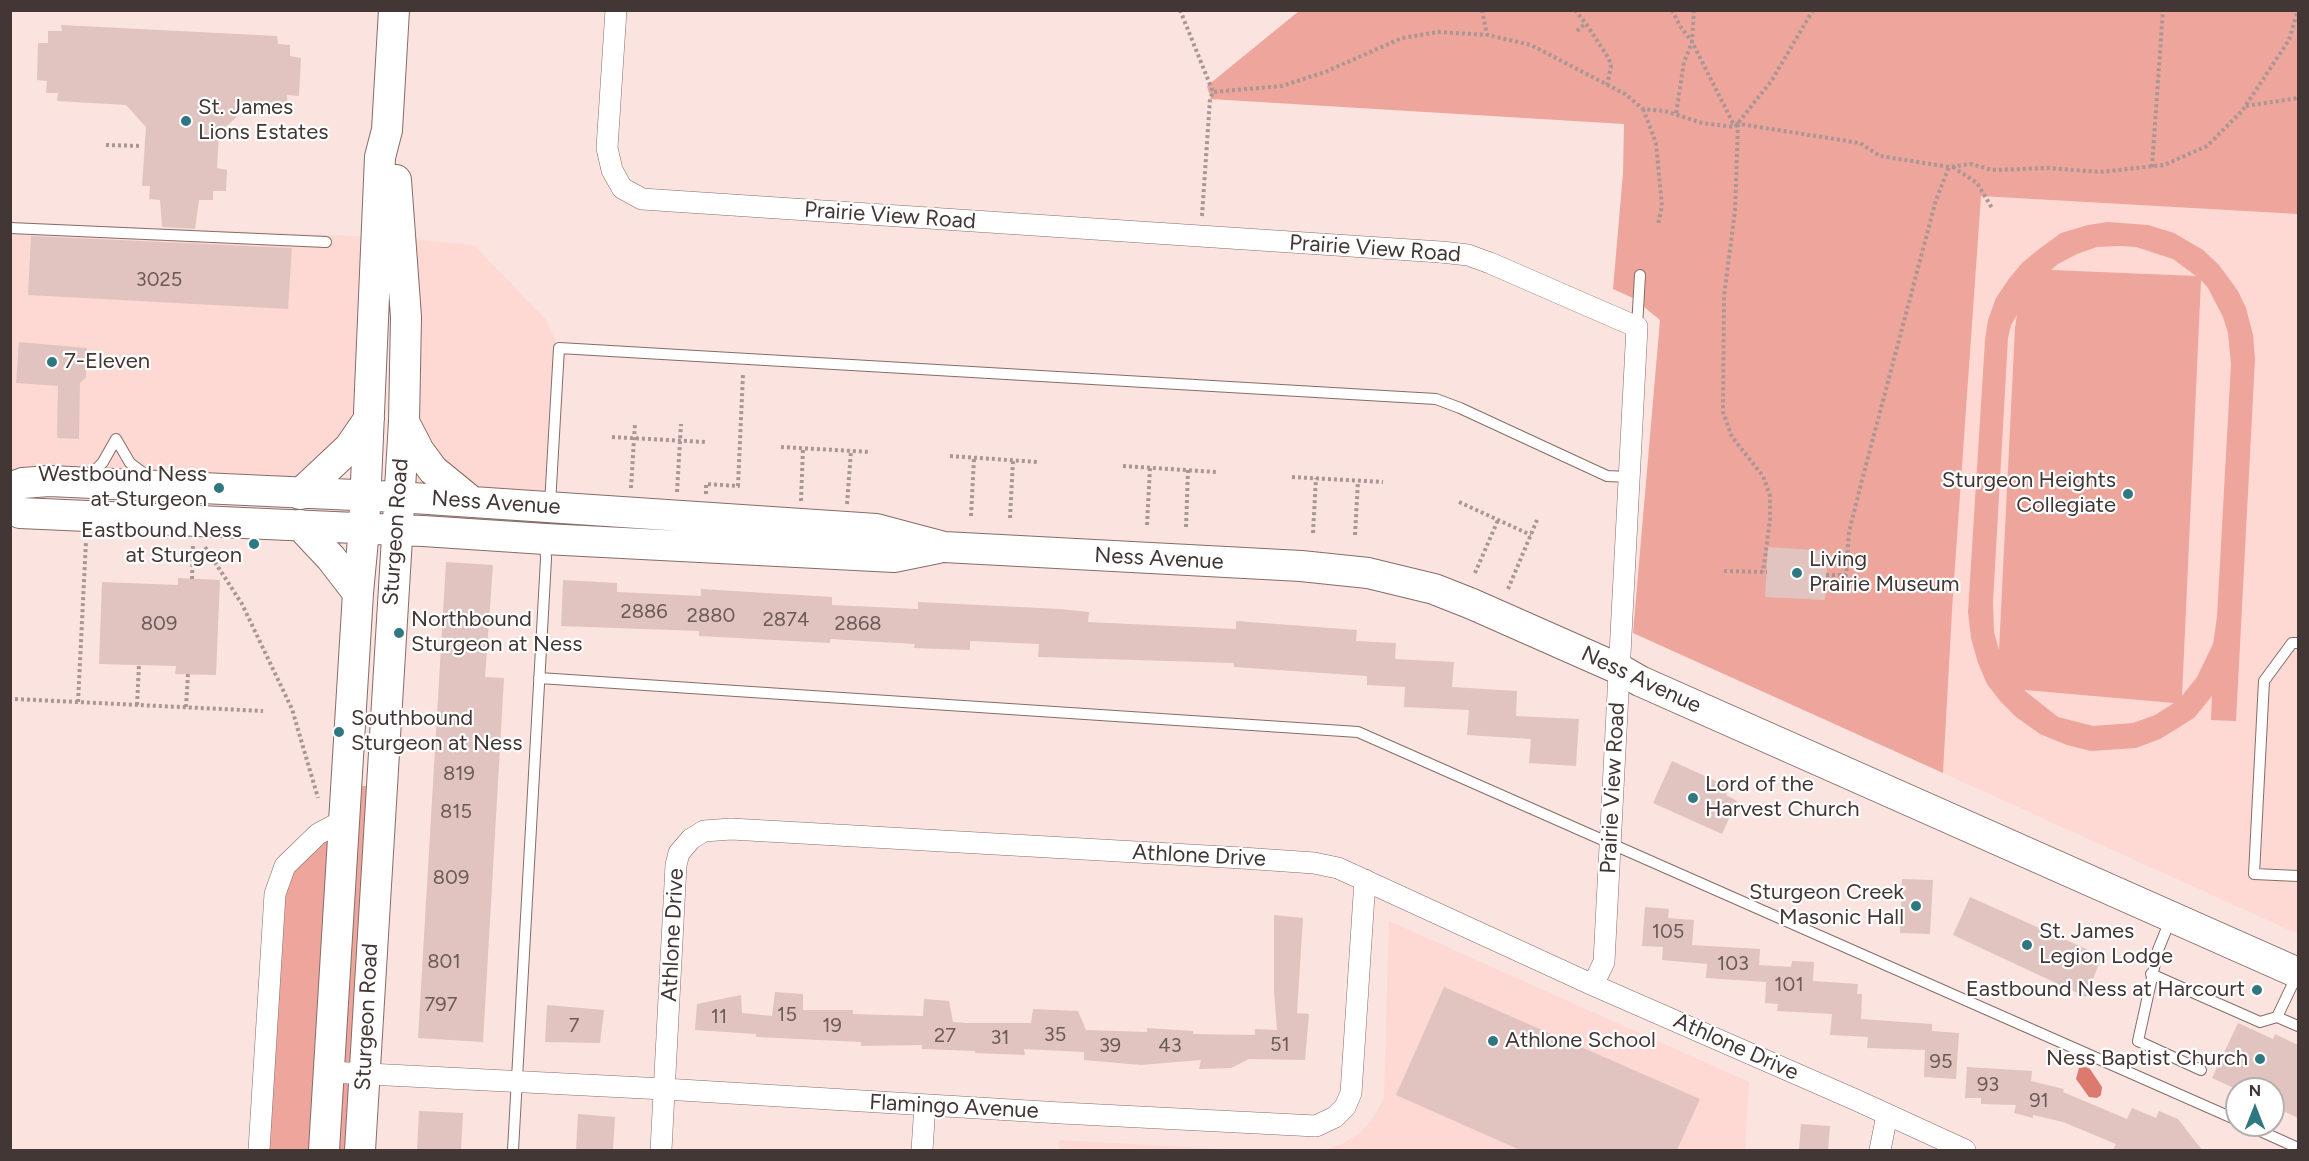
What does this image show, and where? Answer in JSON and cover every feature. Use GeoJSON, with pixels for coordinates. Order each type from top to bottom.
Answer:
{"type":"FeatureCollection","features":[{"type":"Feature","properties":{"kind":"main road","name":"Sturgeon Road"},"geometry":{"type":"LineString","coordinates":[[324,1150],[357,593],[364,529],[380,157],[387,129],[394,10]]}},
{"type":"Feature","properties":{"kind":"main road","name":"Sturgeon Road"},"geometry":{"type":"LineString","coordinates":[[360,1150],[404,422],[406,317],[395,159],[387,129]]}},
{"type":"Feature","properties":{"kind":"main road"},"geometry":{"type":"LineString","coordinates":[[300,494],[349,448],[369,419]]}},
{"type":"Feature","properties":{"kind":"main road"},"geometry":{"type":"LineString","coordinates":[[404,422],[419,451],[433,470],[471,501]]}},
{"type":"Feature","properties":{"kind":"main road","name":"Ness Avenue"},"geometry":{"type":"LineString","coordinates":[[10,488],[23,483],[49,481],[471,501],[876,529],[944,547],[1301,566],[1368,573],[1413,583],[1453,596],[2298,973]]}},
{"type":"Feature","properties":{"kind":"main road","name":"Ness Avenue"},"geometry":{"type":"LineString","coordinates":[[10,509],[21,513],[300,525],[894,557],[944,547]]}},
{"type":"Feature","properties":{"kind":"main road"},"geometry":{"type":"LineString","coordinates":[[300,525],[331,558],[357,593]]}},
{"type":"Feature","properties":{"kind":"street","name":"Prairie View Road"},"geometry":{"type":"LineString","coordinates":[[616,10],[607,147],[612,170],[622,188],[642,199],[1468,255],[1637,327],[1604,962],[1593,985]]}},
{"type":"Feature","properties":{"kind":"street"},"geometry":{"type":"LineString","coordinates":[[259,1150],[275,894],[285,866],[318,834],[344,820]]}},
{"type":"Feature","properties":{"kind":"street","name":"Athlone Drive"},"geometry":{"type":"LineString","coordinates":[[661,1150],[676,865],[679,853],[691,839],[704,831],[730,829],[1290,862],[1338,868],[1593,985],[1965,1150]]}},
{"type":"Feature","properties":{"kind":"street","name":"Flamingo Avenue"},"geometry":{"type":"LineString","coordinates":[[329,1072],[1316,1126],[1335,1117],[1345,1107],[1352,1093],[1365,880]]}},
{"type":"Feature","properties":{"kind":"street"},"geometry":{"type":"LineString","coordinates":[[922,1150],[925,1105]]}},
{"type":"Feature","properties":{"kind":"street"},"geometry":{"type":"LineString","coordinates":[[1880,1150],[1887,1115]]}},
{"type":"Feature","properties":{"kind":"lane"},"geometry":{"type":"LineString","coordinates":[[10,228],[326,242]]}},
{"type":"Feature","properties":{"kind":"lane"},"geometry":{"type":"LineString","coordinates":[[1637,327],[1640,275]]}},
{"type":"Feature","properties":{"kind":"lane"},"geometry":{"type":"LineString","coordinates":[[550,506],[559,348],[1436,399],[1607,476],[1629,477]]}},
{"type":"Feature","properties":{"kind":"lane"},"geometry":{"type":"LineString","coordinates":[[82,483],[103,462],[116,439],[130,463],[163,488]]}},
{"type":"Feature","properties":{"kind":"lane"},"geometry":{"type":"LineString","coordinates":[[513,1150],[545,539]]}},
{"type":"Feature","properties":{"kind":"lane"},"geometry":{"type":"LineString","coordinates":[[2298,643],[2292,643],[2264,681],[2254,874],[2298,876]]}},
{"type":"Feature","properties":{"kind":"lane"},"geometry":{"type":"LineString","coordinates":[[538,678],[1358,732],[2225,1115]]}},
{"type":"Feature","properties":{"kind":"lane"},"geometry":{"type":"LineString","coordinates":[[2172,915],[2151,974],[2138,1041],[2200,1070]]}},
{"type":"Feature","properties":{"kind":"lane"},"geometry":{"type":"LineString","coordinates":[[2277,1017],[2298,973]]}},
{"type":"Feature","properties":{"kind":"lane"},"geometry":{"type":"LineString","coordinates":[[2151,974],[2260,1022],[2277,1017],[2298,1026]]}},
{"type":"Feature","properties":{"kind":"lane"},"geometry":{"type":"LineString","coordinates":[[2274,1137],[2298,1148]]}},
{"type":"Feature","properties":{"kind":"path"},"geometry":{"type":"LineString","coordinates":[[1180,10],[1213,92],[1210,99],[1202,237]]}},
{"type":"Feature","properties":{"kind":"path"},"geometry":{"type":"LineString","coordinates":[[1482,10],[1487,35]]}},
{"type":"Feature","properties":{"kind":"path"},"geometry":{"type":"LineString","coordinates":[[1575,10],[1609,59],[1611,67],[1607,85]]}},
{"type":"Feature","properties":{"kind":"path"},"geometry":{"type":"LineString","coordinates":[[1672,10],[1692,42],[1732,123],[1860,143],[1880,156],[1951,167],[1971,165],[1992,170],[2049,168],[2100,172],[2164,165],[2207,146],[2245,106],[2289,39],[2298,10]]}},
{"type":"Feature","properties":{"kind":"path"},"geometry":{"type":"LineString","coordinates":[[1676,114],[1684,62],[1692,42],[1694,10]]}},
{"type":"Feature","properties":{"kind":"path"},"geometry":{"type":"LineString","coordinates":[[1643,109],[1665,111],[1702,123],[1735,128],[1772,80],[1814,10]]}},
{"type":"Feature","properties":{"kind":"path"},"geometry":{"type":"LineString","coordinates":[[2152,166],[2163,10]]}},
{"type":"Feature","properties":{"kind":"path"},"geometry":{"type":"LineString","coordinates":[[1576,31],[1586,23]]}},
{"type":"Feature","properties":{"kind":"path"},"geometry":{"type":"LineString","coordinates":[[1213,92],[1282,86],[1325,72],[1402,39],[1438,32],[1487,35],[1531,45],[1626,94],[1643,109],[1656,143],[1662,206],[1658,225]]}},
{"type":"Feature","properties":{"kind":"path"},"geometry":{"type":"LineString","coordinates":[[2245,106],[2298,98]]}},
{"type":"Feature","properties":{"kind":"path"},"geometry":{"type":"LineString","coordinates":[[1724,571],[1765,572],[1770,520],[1770,496],[1764,476],[1732,436],[1723,412],[1724,296],[1735,211],[1738,124]]}},
{"type":"Feature","properties":{"kind":"path"},"geometry":{"type":"LineString","coordinates":[[106,145],[142,147]]}},
{"type":"Feature","properties":{"kind":"path"},"geometry":{"type":"LineString","coordinates":[[1951,167],[1977,183],[1992,208]]}},
{"type":"Feature","properties":{"kind":"path"},"geometry":{"type":"LineString","coordinates":[[1826,575],[1846,575],[1849,532],[1936,200],[1951,167]]}},
{"type":"Feature","properties":{"kind":"path"},"geometry":{"type":"LineString","coordinates":[[706,502],[706,484],[738,486],[744,358]]}},
{"type":"Feature","properties":{"kind":"path"},"geometry":{"type":"LineString","coordinates":[[630,499],[635,423]]}},
{"type":"Feature","properties":{"kind":"path"},"geometry":{"type":"LineString","coordinates":[[677,501],[681,424]]}},
{"type":"Feature","properties":{"kind":"path"},"geometry":{"type":"LineString","coordinates":[[612,437],[705,442]]}},
{"type":"Feature","properties":{"kind":"path"},"geometry":{"type":"LineString","coordinates":[[781,447],[871,452]]}},
{"type":"Feature","properties":{"kind":"path"},"geometry":{"type":"LineString","coordinates":[[801,507],[803,448]]}},
{"type":"Feature","properties":{"kind":"path"},"geometry":{"type":"LineString","coordinates":[[846,510],[850,451]]}},
{"type":"Feature","properties":{"kind":"path"},"geometry":{"type":"LineString","coordinates":[[950,456],[1038,462]]}},
{"type":"Feature","properties":{"kind":"path"},"geometry":{"type":"LineString","coordinates":[[971,516],[974,458]]}},
{"type":"Feature","properties":{"kind":"path"},"geometry":{"type":"LineString","coordinates":[[1010,518],[1013,460]]}},
{"type":"Feature","properties":{"kind":"path"},"geometry":{"type":"LineString","coordinates":[[1123,466],[1216,472]]}},
{"type":"Feature","properties":{"kind":"path"},"geometry":{"type":"LineString","coordinates":[[1147,525],[1150,468]]}},
{"type":"Feature","properties":{"kind":"path"},"geometry":{"type":"LineString","coordinates":[[1186,527],[1188,470]]}},
{"type":"Feature","properties":{"kind":"path"},"geometry":{"type":"LineString","coordinates":[[1292,477],[1383,482]]}},
{"type":"Feature","properties":{"kind":"path"},"geometry":{"type":"LineString","coordinates":[[1313,533],[1316,478]]}},
{"type":"Feature","properties":{"kind":"path"},"geometry":{"type":"LineString","coordinates":[[1355,535],[1358,481]]}},
{"type":"Feature","properties":{"kind":"path"},"geometry":{"type":"LineString","coordinates":[[1458,502],[1531,535]]}},
{"type":"Feature","properties":{"kind":"path"},"geometry":{"type":"LineString","coordinates":[[1475,573],[1498,520]]}},
{"type":"Feature","properties":{"kind":"path"},"geometry":{"type":"LineString","coordinates":[[1508,589],[1537,520]]}},
{"type":"Feature","properties":{"kind":"path"},"geometry":{"type":"LineString","coordinates":[[78,702],[86,540]]}},
{"type":"Feature","properties":{"kind":"path"},"geometry":{"type":"LineString","coordinates":[[192,579],[193,543]]}},
{"type":"Feature","properties":{"kind":"path"},"geometry":{"type":"LineString","coordinates":[[203,543],[242,604],[292,709],[318,798]]}},
{"type":"Feature","properties":{"kind":"path"},"geometry":{"type":"LineString","coordinates":[[137,705],[139,665]]}},
{"type":"Feature","properties":{"kind":"path"},"geometry":{"type":"LineString","coordinates":[[186,707],[188,674]]}},
{"type":"Feature","properties":{"kind":"path"},"geometry":{"type":"LineString","coordinates":[[15,699],[263,711]]}},
{"type":"Feature","properties":{"kind":"shaded area","name":"Living Prairie Museum"},"geometry":{"type":"Polygon","coordinates":[[[1299,11],[2298,11],[2298,214],[1981,196],[1943,773],[1633,633],[1660,320],[1633,298],[1613,289],[1623,173],[1624,124],[1210,99],[1212,94],[1209,93],[1207,86],[1299,11]]]}},
{"type":"Feature","properties":{"kind":"shaded area","name":"Sturgeon Heights Collegiate"},"geometry":{"type":"Polygon","coordinates":[[[1975,195],[2298,214],[2298,934],[1943,773],[1975,195]]]}},
{"type":"Feature","properties":{"kind":"shaded area"},"geometry":{"type":"Polygon","coordinates":[[[11,222],[377,237],[369,419],[300,494],[11,488],[11,222]]]}},
{"type":"Feature","properties":{"kind":"shaded area"},"geometry":{"type":"Polygon","coordinates":[[[2108,222],[2148,225],[2174,233],[2203,250],[2219,265],[2238,291],[2246,308],[2253,335],[2255,359],[2236,721],[2211,720],[2212,696],[2194,718],[2160,739],[2136,748],[2091,751],[2067,745],[2040,734],[2016,717],[2001,702],[1987,684],[1978,663],[1971,638],[1968,612],[1988,320],[1996,298],[2022,263],[2061,233],[2108,222]],[[2097,247],[2077,254],[2051,270],[2196,276],[2173,259],[2136,247],[2097,247]],[[2201,280],[2182,696],[2197,677],[2213,644],[2217,617],[2231,364],[2228,333],[2223,317],[2208,288],[2201,280]],[[2017,315],[2011,325],[2008,338],[1993,602],[1994,632],[1999,650],[2017,315]],[[2025,690],[2058,717],[2093,726],[2133,723],[2155,715],[2174,703],[2025,690]]]}},
{"type":"Feature","properties":{"kind":"shaded area"},"geometry":{"type":"Polygon","coordinates":[[[400,238],[474,245],[546,320],[559,348],[550,506],[398,497],[400,238]]]}},
{"type":"Feature","properties":{"kind":"shaded area"},"geometry":{"type":"Polygon","coordinates":[[[346,785],[381,787],[360,1150],[259,1150],[285,866],[344,820],[346,785]]]}},
{"type":"Feature","properties":{"kind":"shaded area"},"geometry":{"type":"Polygon","coordinates":[[[1389,921],[1749,1082],[1745,1150],[1324,1150],[1342,1144],[1360,1133],[1375,1115],[1384,1098],[1389,921]]]}},
{"type":"Feature","properties":{"kind":"shaded area"},"geometry":{"type":"Polygon","coordinates":[[[2079,1068],[2090,1069],[2102,1087],[2101,1095],[2097,1098],[2089,1097],[2076,1079],[2079,1068]]]}},
{"type":"Feature","properties":{"kind":"shaded area"},"geometry":{"type":"Polygon","coordinates":[[[1059,1140],[1240,1150],[1059,1150],[1059,1140]]]}},
{"type":"Feature","properties":{"kind":"building","name":"St. James Lions Estates"},"geometry":{"type":"Polygon","coordinates":[[[61,25],[277,36],[278,44],[290,45],[290,56],[301,58],[299,96],[287,95],[288,107],[273,107],[272,114],[243,111],[219,133],[217,168],[227,170],[226,191],[213,191],[213,200],[199,200],[195,229],[162,227],[160,200],[149,199],[150,186],[142,186],[146,127],[126,105],[57,101],[58,93],[46,93],[47,81],[37,80],[38,43],[48,43],[48,31],[62,31],[61,25]]]}},
{"type":"Feature","properties":{"kind":"building"},"geometry":{"type":"Polygon","coordinates":[[[31,236],[292,248],[288,309],[28,295],[31,236]]]}},
{"type":"Feature","properties":{"kind":"building","name":"7-Eleven"},"geometry":{"type":"Polygon","coordinates":[[[19,342],[87,348],[86,377],[80,383],[79,439],[57,438],[58,386],[16,383],[19,342]]]}},
{"type":"Feature","properties":{"kind":"building","name":"Living Prairie Museum"},"geometry":{"type":"Polygon","coordinates":[[[1768,547],[1828,551],[1825,600],[1765,597],[1768,547]]]}},
{"type":"Feature","properties":{"kind":"building"},"geometry":{"type":"Polygon","coordinates":[[[446,562],[493,565],[485,677],[504,678],[483,1042],[418,1038],[446,562]]]}},
{"type":"Feature","properties":{"kind":"building"},"geometry":{"type":"Polygon","coordinates":[[[178,578],[220,580],[216,675],[175,674],[176,666],[99,664],[102,582],[178,585],[178,578]]]}},
{"type":"Feature","properties":{"kind":"building"},"geometry":{"type":"Polygon","coordinates":[[[563,580],[617,583],[617,592],[701,596],[701,589],[832,597],[832,605],[918,609],[918,602],[1060,609],[1089,612],[1088,622],[1236,629],[1236,621],[1357,630],[1356,641],[1396,643],[1395,659],[1454,662],[1452,687],[1517,691],[1516,716],[1579,719],[1576,766],[1529,763],[1531,739],[1467,735],[1469,710],[1404,707],[1405,687],[1367,685],[1367,676],[1234,667],[1234,663],[1038,657],[1039,644],[970,641],[970,650],[914,648],[915,644],[830,639],[830,643],[699,636],[699,631],[561,626],[563,580]]]}},
{"type":"Feature","properties":{"kind":"building","name":"Lord of the Harvest Church"},"geometry":{"type":"Polygon","coordinates":[[[1672,761],[1729,787],[1726,795],[1737,801],[1722,834],[1653,803],[1672,761]]]}},
{"type":"Feature","properties":{"kind":"building","name":"Sturgeon Creek Masonic Hall"},"geometry":{"type":"Polygon","coordinates":[[[1902,879],[1933,880],[1930,934],[1900,933],[1902,879]]]}},
{"type":"Feature","properties":{"kind":"building","name":"St. James Legion Lodge"},"geometry":{"type":"Polygon","coordinates":[[[1970,897],[2102,956],[2086,997],[1953,935],[1970,897]]]}},
{"type":"Feature","properties":{"kind":"building"},"geometry":{"type":"Polygon","coordinates":[[[1645,907],[1669,909],[1668,918],[1694,920],[1692,945],[1760,949],[1759,965],[1791,967],[1792,961],[1814,962],[1813,981],[1858,984],[1857,994],[1862,994],[1861,1019],[1932,1024],[1932,1031],[1959,1033],[1956,1079],[1924,1077],[1925,1050],[1867,1048],[1868,1037],[1830,1035],[1832,1014],[1777,1011],[1778,1004],[1765,1003],[1766,982],[1706,978],[1707,964],[1662,960],[1663,947],[1642,946],[1645,907]]]}},
{"type":"Feature","properties":{"kind":"building"},"geometry":{"type":"Polygon","coordinates":[[[1274,915],[1303,918],[1297,1013],[1309,1014],[1305,1060],[1249,1059],[1231,1068],[1199,1069],[1201,1060],[1141,1065],[1084,1060],[1084,1052],[1024,1049],[1025,1055],[975,1053],[975,1051],[922,1049],[922,1045],[861,1046],[861,1042],[756,1037],[756,1034],[695,1030],[697,1004],[741,995],[742,1013],[772,1016],[775,992],[803,994],[803,1010],[853,1010],[853,1014],[923,1016],[924,999],[949,1001],[953,1022],[1031,1023],[1033,1009],[1078,1011],[1086,1030],[1147,1032],[1147,1028],[1193,1031],[1193,1034],[1255,1035],[1255,1029],[1277,1030],[1274,991],[1274,915]]]}},
{"type":"Feature","properties":{"kind":"building","name":"Athlone School"},"geometry":{"type":"Polygon","coordinates":[[[1444,987],[1700,1099],[1677,1150],[1520,1150],[1396,1095],[1444,987]]]}},
{"type":"Feature","properties":{"kind":"building"},"geometry":{"type":"Polygon","coordinates":[[[547,1005],[604,1010],[600,1043],[545,1042],[547,1005]]]}},
{"type":"Feature","properties":{"kind":"building","name":"Ness Baptist Church"},"geometry":{"type":"Polygon","coordinates":[[[2238,1023],[2273,1039],[2275,1034],[2298,1045],[2298,1118],[2285,1112],[2285,1077],[2225,1077],[2225,1084],[2212,1078],[2238,1023]]]}},
{"type":"Feature","properties":{"kind":"building"},"geometry":{"type":"Polygon","coordinates":[[[1967,1067],[2032,1071],[2031,1081],[2064,1089],[2063,1092],[2127,1119],[2132,1108],[2156,1118],[2159,1111],[2178,1119],[2202,1150],[2113,1150],[2116,1144],[2063,1122],[2014,1113],[2016,1105],[1981,1104],[1981,1098],[1965,1098],[1967,1067]]]}},
{"type":"Feature","properties":{"kind":"building"},"geometry":{"type":"Polygon","coordinates":[[[419,1111],[463,1113],[461,1150],[417,1150],[419,1111]]]}},
{"type":"Feature","properties":{"kind":"building"},"geometry":{"type":"Polygon","coordinates":[[[578,1114],[615,1117],[613,1150],[576,1150],[578,1114]]]}},
{"type":"Feature","properties":{"kind":"building"},"geometry":{"type":"Polygon","coordinates":[[[1801,1124],[1830,1126],[1828,1150],[1799,1150],[1801,1124]]]}},
{"type":"Feature","properties":{"kind":"place","name":"St. James Lions Estates"},"geometry":{"type":"Point","coordinates":[186,121]}},
{"type":"Feature","properties":{"kind":"place","name":"7-Eleven"},"geometry":{"type":"Point","coordinates":[52,362]}},
{"type":"Feature","properties":{"kind":"place","name":"Westbound Ness at Sturgeon"},"geometry":{"type":"Point","coordinates":[219,488]}},
{"type":"Feature","properties":{"kind":"place","name":"Sturgeon Heights Collegiate"},"geometry":{"type":"Point","coordinates":[2128,494]}},
{"type":"Feature","properties":{"kind":"place","name":"Eastbound Ness at Sturgeon"},"geometry":{"type":"Point","coordinates":[254,544]}},
{"type":"Feature","properties":{"kind":"place","name":"Living Prairie Museum"},"geometry":{"type":"Point","coordinates":[1797,573]}},
{"type":"Feature","properties":{"kind":"place","name":"Northbound Sturgeon at Ness"},"geometry":{"type":"Point","coordinates":[399,633]}},
{"type":"Feature","properties":{"kind":"place","name":"Southbound Sturgeon at Ness"},"geometry":{"type":"Point","coordinates":[339,732]}},
{"type":"Feature","properties":{"kind":"place","name":"Lord of the Harvest Church"},"geometry":{"type":"Point","coordinates":[1693,798]}},
{"type":"Feature","properties":{"kind":"place","name":"Sturgeon Creek Masonic Hall"},"geometry":{"type":"Point","coordinates":[1916,906]}},
{"type":"Feature","properties":{"kind":"place","name":"St. James Legion Lodge"},"geometry":{"type":"Point","coordinates":[2027,945]}},
{"type":"Feature","properties":{"kind":"place","name":"Eastbound Ness at Harcourt"},"geometry":{"type":"Point","coordinates":[2257,990]}},
{"type":"Feature","properties":{"kind":"place","name":"Athlone School"},"geometry":{"type":"Point","coordinates":[1493,1041]}},
{"type":"Feature","properties":{"kind":"place","name":"Ness Baptist Church"},"geometry":{"type":"Point","coordinates":[2260,1059]}}]}
